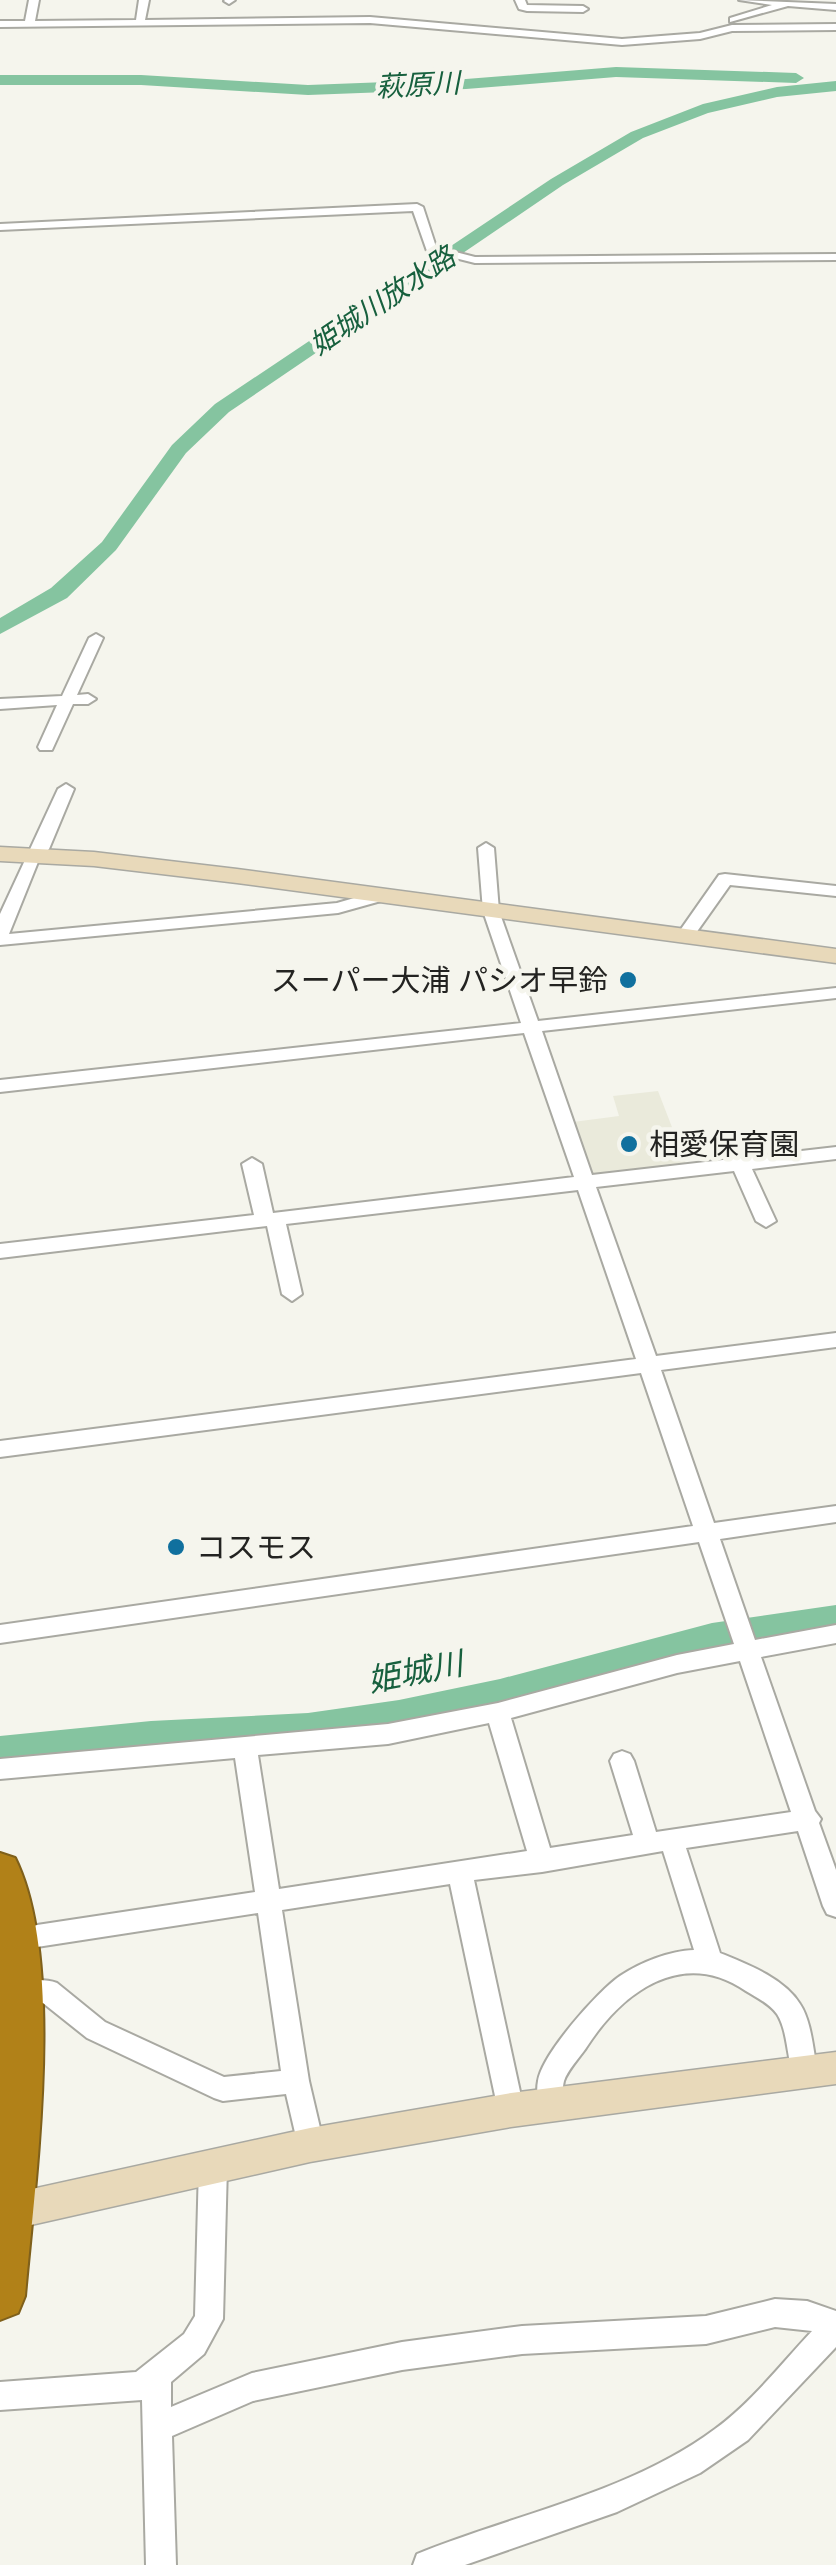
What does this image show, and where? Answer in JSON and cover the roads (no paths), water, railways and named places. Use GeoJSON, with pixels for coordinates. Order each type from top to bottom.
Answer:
{"type":"FeatureCollection","features":[{"type":"Feature","properties":{"kind":"highway"},"geometry":{"type":"LineString","coordinates":[[0,1871],[14,1943],[18,1993],[0,2296]]}},
{"type":"Feature","properties":{"kind":"street"},"geometry":{"type":"LineString","coordinates":[[29,24],[34,0]]}},
{"type":"Feature","properties":{"kind":"street"},"geometry":{"type":"LineString","coordinates":[[140,22],[144,0]]}},
{"type":"Feature","properties":{"kind":"street"},"geometry":{"type":"LineString","coordinates":[[520,0],[526,8],[580,4],[582,37]]}},
{"type":"Feature","properties":{"kind":"street"},"geometry":{"type":"LineString","coordinates":[[744,0],[836,7]]}},
{"type":"Feature","properties":{"kind":"street"},"geometry":{"type":"LineString","coordinates":[[451,14],[490,24],[582,37],[650,38],[679,26],[737,19],[785,4]]}},
{"type":"Feature","properties":{"kind":"street"},"geometry":{"type":"LineString","coordinates":[[0,24],[370,20],[638,41],[749,27],[836,28]]}},
{"type":"Feature","properties":{"kind":"street"},"geometry":{"type":"LineString","coordinates":[[0,227],[417,207],[431,249],[475,260],[836,257]]}},
{"type":"Feature","properties":{"kind":"street"},"geometry":{"type":"LineString","coordinates":[[46,747],[64,700],[96,638]]}},
{"type":"Feature","properties":{"kind":"street"},"geometry":{"type":"LineString","coordinates":[[0,704],[88,699]]}},
{"type":"Feature","properties":{"kind":"street"},"geometry":{"type":"LineString","coordinates":[[66,790],[41,849],[33,855],[0,938],[338,908],[375,897]]}},
{"type":"Feature","properties":{"kind":"street"},"geometry":{"type":"LineString","coordinates":[[486,848],[491,911],[836,1906]]}},
{"type":"Feature","properties":{"kind":"street"},"geometry":{"type":"LineString","coordinates":[[0,854],[219,874],[836,956]]}},
{"type":"Feature","properties":{"kind":"street"},"geometry":{"type":"LineString","coordinates":[[685,936],[725,880],[836,891]]}},
{"type":"Feature","properties":{"kind":"street"},"geometry":{"type":"LineString","coordinates":[[0,1086],[836,993]]}},
{"type":"Feature","properties":{"kind":"street"},"geometry":{"type":"LineString","coordinates":[[0,1251],[836,1153]]}},
{"type":"Feature","properties":{"kind":"street"},"geometry":{"type":"LineString","coordinates":[[252,1164],[292,1294]]}},
{"type":"Feature","properties":{"kind":"street"},"geometry":{"type":"LineString","coordinates":[[740,1164],[766,1221]]}},
{"type":"Feature","properties":{"kind":"street"},"geometry":{"type":"LineString","coordinates":[[0,1448],[836,1340]]}},
{"type":"Feature","properties":{"kind":"street"},"geometry":{"type":"LineString","coordinates":[[0,1634],[836,1514]]}},
{"type":"Feature","properties":{"kind":"street"},"geometry":{"type":"LineString","coordinates":[[0,1769],[118,1756],[340,1741],[498,1712],[676,1664],[836,1634]]}},
{"type":"Feature","properties":{"kind":"street"},"geometry":{"type":"LineString","coordinates":[[498,1712],[542,1862]]}},
{"type":"Feature","properties":{"kind":"street"},"geometry":{"type":"LineString","coordinates":[[245,1748],[296,2081],[310,2145]]}},
{"type":"Feature","properties":{"kind":"street"},"geometry":{"type":"LineString","coordinates":[[622,1761],[710,1960]]}},
{"type":"Feature","properties":{"kind":"street"},"geometry":{"type":"LineString","coordinates":[[14,1943],[36,1936],[268,1904],[808,1819]]}},
{"type":"Feature","properties":{"kind":"street"},"geometry":{"type":"LineString","coordinates":[[460,1874],[511,2110]]}},
{"type":"Feature","properties":{"kind":"street"},"geometry":{"type":"LineString","coordinates":[[4,2213],[310,2145],[511,2110],[820,2070],[782,2000],[744,1975],[710,1960],[675,1962],[629,1984],[590,2019],[550,2079],[552,2104]]}},
{"type":"Feature","properties":{"kind":"street"},"geometry":{"type":"LineString","coordinates":[[18,1993],[48,1991],[96,2030],[224,2090],[296,2081]]}},
{"type":"Feature","properties":{"kind":"street"},"geometry":{"type":"LineString","coordinates":[[0,2396],[140,2386],[194,2344],[209,2319],[213,2166]]}},
{"type":"Feature","properties":{"kind":"street"},"geometry":{"type":"LineString","coordinates":[[157,2428],[252,2387],[402,2356],[522,2340],[706,2330],[775,2312],[807,2315],[836,2325],[726,2440],[664,2478],[576,2512],[486,2538],[428,2565]]}},
{"type":"Feature","properties":{"kind":"street"},"geometry":{"type":"LineString","coordinates":[[156,2376],[162,2565]]}},
{"type":"Feature","properties":{"kind":"waterway","name":"萩原川"},"geometry":{"type":"LineString","coordinates":[[0,80],[141,80],[308,90],[466,84],[616,72],[796,78]]}},
{"type":"Feature","properties":{"kind":"waterway","name":"姫城川放水路"},"geometry":{"type":"LineString","coordinates":[[0,627],[59,593],[109,546],[179,449],[222,408],[557,182],[637,135],[703,109],[777,92],[836,86]]}},
{"type":"Feature","properties":{"kind":"waterway","name":"姫城川"},"geometry":{"type":"LineString","coordinates":[[0,1751],[151,1735],[308,1727],[399,1714],[500,1693],[712,1636],[836,1618]]}},
{"type":"Feature","properties":{"kind":"place","name":"スーパー大浦 パシオ早鈴"},"geometry":{"type":"Point","coordinates":[628,980]}},
{"type":"Feature","properties":{"kind":"place","name":"相愛保育園"},"geometry":{"type":"Point","coordinates":[629,1144]}},
{"type":"Feature","properties":{"kind":"place","name":"コスモス"},"geometry":{"type":"Point","coordinates":[176,1547]}}]}
